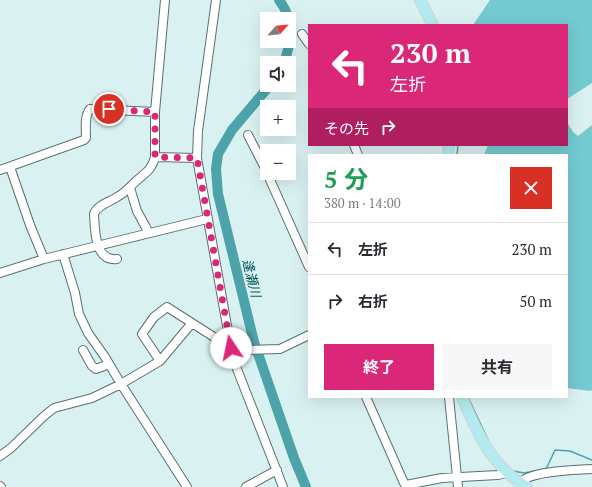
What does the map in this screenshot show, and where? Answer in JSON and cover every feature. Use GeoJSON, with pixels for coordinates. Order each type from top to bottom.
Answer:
{"type":"FeatureCollection","features":[{"type":"Feature","properties":{"kind":"main road"},"geometry":{"type":"LineString","coordinates":[[420,0],[432,24]]}},
{"type":"Feature","properties":{"kind":"main road"},"geometry":{"type":"LineString","coordinates":[[462,398],[473,424],[489,453],[506,472],[524,485]]}},
{"type":"Feature","properties":{"kind":"street"},"geometry":{"type":"LineString","coordinates":[[117,259],[108,257],[99,249],[94,214],[96,210],[130,188],[149,170],[154,163],[155,112],[165,0]]}},
{"type":"Feature","properties":{"kind":"street"},"geometry":{"type":"LineString","coordinates":[[216,0],[198,131],[197,158],[231,348],[237,369],[283,487]]}},
{"type":"Feature","properties":{"kind":"street"},"geometry":{"type":"LineString","coordinates":[[302,34],[308,43]]}},
{"type":"Feature","properties":{"kind":"street"},"geometry":{"type":"LineString","coordinates":[[0,170],[84,140],[86,138],[86,118],[90,109],[155,112]]}},
{"type":"Feature","properties":{"kind":"street"},"geometry":{"type":"LineString","coordinates":[[248,135],[260,158]]}},
{"type":"Feature","properties":{"kind":"street"},"geometry":{"type":"LineString","coordinates":[[155,157],[197,158]]}},
{"type":"Feature","properties":{"kind":"street"},"geometry":{"type":"LineString","coordinates":[[10,166],[30,225],[44,259]]}},
{"type":"Feature","properties":{"kind":"street"},"geometry":{"type":"LineString","coordinates":[[271,180],[308,265]]}},
{"type":"Feature","properties":{"kind":"street"},"geometry":{"type":"LineString","coordinates":[[130,188],[137,211],[149,233]]}},
{"type":"Feature","properties":{"kind":"street"},"geometry":{"type":"LineString","coordinates":[[0,273],[63,254],[207,219]]}},
{"type":"Feature","properties":{"kind":"street"},"geometry":{"type":"LineString","coordinates":[[63,254],[83,323],[88,333],[187,487]]}},
{"type":"Feature","properties":{"kind":"street"},"geometry":{"type":"LineString","coordinates":[[160,361],[142,334],[154,317],[167,307],[231,348],[242,350],[280,349],[308,335]]}},
{"type":"Feature","properties":{"kind":"street"},"geometry":{"type":"LineString","coordinates":[[0,456],[11,448],[42,417],[54,408],[92,398],[160,361],[192,323]]}},
{"type":"Feature","properties":{"kind":"street"},"geometry":{"type":"LineString","coordinates":[[83,350],[92,366],[96,369],[109,364]]}},
{"type":"Feature","properties":{"kind":"street"},"geometry":{"type":"LineString","coordinates":[[366,398],[404,483],[411,484],[442,478],[498,475],[506,472]]}},
{"type":"Feature","properties":{"kind":"street"},"geometry":{"type":"LineString","coordinates":[[449,398],[458,487]]}},
{"type":"Feature","properties":{"kind":"street"},"geometry":{"type":"LineString","coordinates":[[524,485],[524,479],[535,474],[592,469]]}},
{"type":"Feature","properties":{"kind":"street"},"geometry":{"type":"LineString","coordinates":[[246,487],[276,470]]}},
{"type":"Feature","properties":{"kind":"shaded area"},"geometry":{"type":"Polygon","coordinates":[[[490,0],[592,0],[592,83],[568,98],[568,24],[474,24],[490,0]]]}},
{"type":"Feature","properties":{"kind":"shaded area"},"geometry":{"type":"Polygon","coordinates":[[[568,124],[573,132],[578,136],[592,125],[592,390],[590,391],[568,388],[568,154],[484,154],[488,146],[568,146],[568,124]]]}},
{"type":"Feature","properties":{"kind":"waterway","name":"逢瀬川"},"geometry":{"type":"LineString","coordinates":[[279,0],[288,15],[290,23],[290,38],[286,56]]}},
{"type":"Feature","properties":{"kind":"waterway","name":"逢瀬川"},"geometry":{"type":"LineString","coordinates":[[264,92],[232,130],[218,154],[216,169],[218,194],[254,342],[294,458],[306,487]]}},
{"type":"Feature","properties":{"kind":"waterway"},"geometry":{"type":"LineString","coordinates":[[457,154],[458,146]]}},
{"type":"Feature","properties":{"kind":"waterway"},"geometry":{"type":"LineString","coordinates":[[468,398],[489,442]]}},
{"type":"Feature","properties":{"kind":"waterway"},"geometry":{"type":"LineString","coordinates":[[513,471],[524,473],[545,469],[555,450],[570,451],[592,460]]}},
{"type":"Feature","properties":{"kind":"route"},"geometry":{"type":"LineString","coordinates":[[109,109],[155,112],[155,157],[197,158],[231,348]]}}]}
